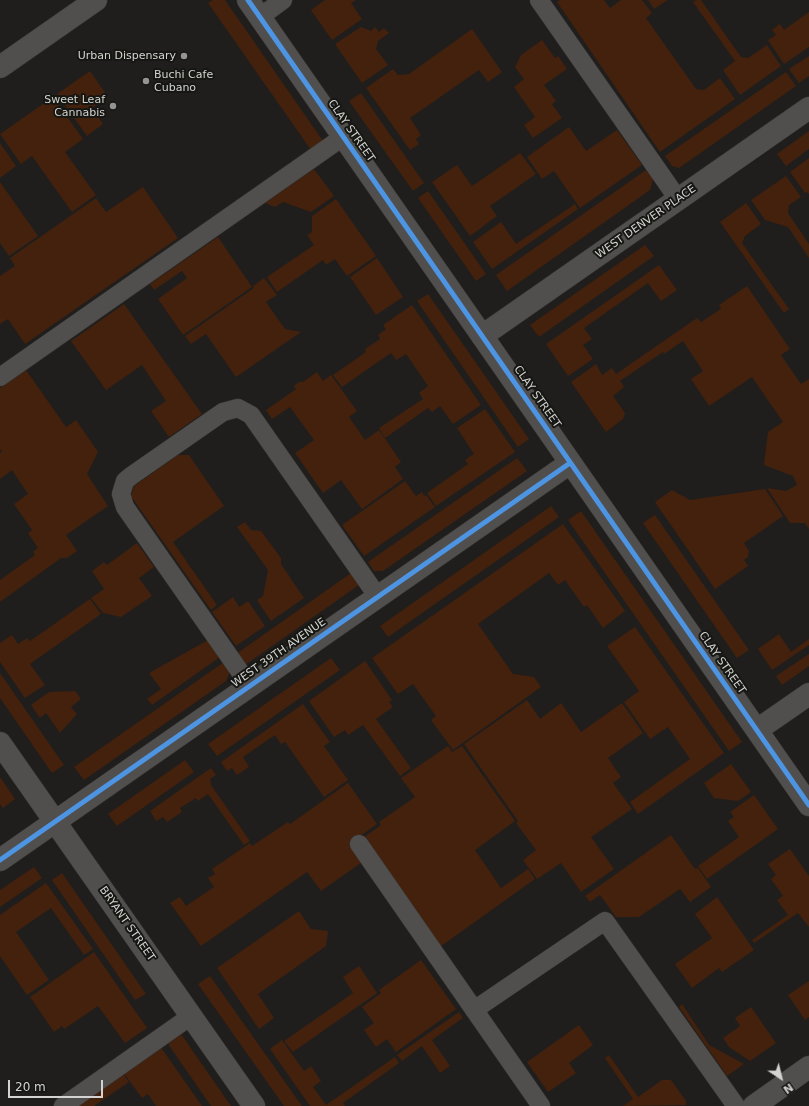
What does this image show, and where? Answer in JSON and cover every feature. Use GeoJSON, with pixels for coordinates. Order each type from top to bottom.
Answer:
{"type":"FeatureCollection","features":[{"type":"Feature","properties":{"kind":"street"},"geometry":{"type":"LineString","coordinates":[[0,67],[93,1]]}},
{"type":"Feature","properties":{"kind":"street","name":"CLAY STREET"},"geometry":{"type":"LineString","coordinates":[[254,8],[809,805]]}},
{"type":"Feature","properties":{"kind":"street","name":"WEST DENVER PLACE"},"geometry":{"type":"LineString","coordinates":[[482,336],[809,108]]}},
{"type":"Feature","properties":{"kind":"street","name":"WEST 39TH AVENUE"},"geometry":{"type":"LineString","coordinates":[[0,860],[570,463]]}},
{"type":"Feature","properties":{"kind":"street"},"geometry":{"type":"LineString","coordinates":[[757,730],[809,694]]}},
{"type":"Feature","properties":{"kind":"street","name":"BRYANT STREET"},"geometry":{"type":"LineString","coordinates":[[0,743],[254,1106]]}},
{"type":"Feature","properties":{"kind":"street"},"geometry":{"type":"LineString","coordinates":[[754,1106],[809,1067]]}},
{"type":"Feature","properties":{"kind":"lane"},"geometry":{"type":"LineString","coordinates":[[254,8],[283,0]]}},
{"type":"Feature","properties":{"kind":"lane"},"geometry":{"type":"LineString","coordinates":[[539,0],[678,199]]}},
{"type":"Feature","properties":{"kind":"lane"},"geometry":{"type":"LineString","coordinates":[[0,377],[343,137]]}},
{"type":"Feature","properties":{"kind":"lane"},"geometry":{"type":"LineString","coordinates":[[250,686],[124,507],[121,494],[125,481],[131,476],[217,416],[230,409],[238,408],[251,415],[378,597]]}},
{"type":"Feature","properties":{"kind":"lane"},"geometry":{"type":"LineString","coordinates":[[359,844],[541,1106]]}},
{"type":"Feature","properties":{"kind":"lane"},"geometry":{"type":"LineString","coordinates":[[474,1010],[605,921],[736,1106]]}},
{"type":"Feature","properties":{"kind":"lane"},"geometry":{"type":"LineString","coordinates":[[63,1106],[191,1016]]}},
{"type":"Feature","properties":{"kind":"shaded area"},"geometry":{"type":"Polygon","coordinates":[[[213,0],[225,0],[323,141],[311,150],[208,3],[213,0]]]}},
{"type":"Feature","properties":{"kind":"shaded area"},"geometry":{"type":"Polygon","coordinates":[[[325,0],[356,0],[351,3],[362,19],[332,40],[311,10],[325,0]]]}},
{"type":"Feature","properties":{"kind":"shaded area"},"geometry":{"type":"Polygon","coordinates":[[[560,0],[604,0],[610,8],[621,0],[642,0],[652,13],[646,18],[696,89],[704,90],[720,78],[735,99],[660,152],[557,2],[560,0]]]}},
{"type":"Feature","properties":{"kind":"shaded area"},"geometry":{"type":"Polygon","coordinates":[[[648,0],[668,0],[654,9],[648,0]]]}},
{"type":"Feature","properties":{"kind":"shaded area"},"geometry":{"type":"Polygon","coordinates":[[[701,0],[741,57],[748,58],[767,45],[781,66],[740,95],[723,70],[735,61],[693,2],[701,0]]]}},
{"type":"Feature","properties":{"kind":"shaded area"},"geometry":{"type":"Polygon","coordinates":[[[809,12],[809,47],[784,64],[768,40],[776,35],[772,30],[780,24],[784,30],[809,12]]]}},
{"type":"Feature","properties":{"kind":"shaded area"},"geometry":{"type":"Polygon","coordinates":[[[361,27],[371,31],[375,27],[379,32],[384,28],[389,33],[378,41],[376,49],[388,65],[362,83],[335,44],[361,27]]]}},
{"type":"Feature","properties":{"kind":"shaded area"},"geometry":{"type":"Polygon","coordinates":[[[472,29],[502,72],[488,82],[479,70],[410,118],[421,135],[416,139],[419,144],[410,150],[366,88],[393,69],[398,75],[409,74],[472,29]]]}},
{"type":"Feature","properties":{"kind":"shaded area"},"geometry":{"type":"Polygon","coordinates":[[[542,40],[555,58],[558,56],[567,69],[544,85],[556,101],[552,104],[562,118],[533,138],[524,125],[535,117],[514,87],[524,79],[515,67],[521,55],[542,40]]]}},
{"type":"Feature","properties":{"kind":"shaded area"},"geometry":{"type":"Polygon","coordinates":[[[809,56],[809,76],[799,83],[789,69],[809,56]]]}},
{"type":"Feature","properties":{"kind":"shaded area"},"geometry":{"type":"Polygon","coordinates":[[[90,71],[108,97],[92,108],[103,124],[87,136],[57,94],[90,71]]]}},
{"type":"Feature","properties":{"kind":"shaded area"},"geometry":{"type":"Polygon","coordinates":[[[786,72],[796,86],[679,168],[672,166],[665,156],[786,72]]]}},
{"type":"Feature","properties":{"kind":"shaded area"},"geometry":{"type":"Polygon","coordinates":[[[361,93],[424,183],[413,191],[349,101],[361,93]]]}},
{"type":"Feature","properties":{"kind":"shaded area"},"geometry":{"type":"Polygon","coordinates":[[[53,97],[83,139],[65,152],[96,195],[72,212],[32,156],[21,164],[0,134],[53,97]]]}},
{"type":"Feature","properties":{"kind":"shaded area"},"geometry":{"type":"Polygon","coordinates":[[[569,127],[586,151],[617,130],[642,165],[580,208],[554,171],[542,179],[527,157],[569,127]]]}},
{"type":"Feature","properties":{"kind":"shaded area"},"geometry":{"type":"Polygon","coordinates":[[[809,131],[809,149],[786,166],[777,154],[809,131]]]}},
{"type":"Feature","properties":{"kind":"shaded area"},"geometry":{"type":"Polygon","coordinates":[[[0,143],[16,166],[0,178],[0,143]]]}},
{"type":"Feature","properties":{"kind":"shaded area"},"geometry":{"type":"Polygon","coordinates":[[[520,153],[536,174],[490,206],[497,216],[470,236],[432,182],[457,165],[472,186],[520,153]]]}},
{"type":"Feature","properties":{"kind":"shaded area"},"geometry":{"type":"Polygon","coordinates":[[[809,158],[809,194],[807,192],[805,193],[790,172],[809,158]]]}},
{"type":"Feature","properties":{"kind":"shaded area"},"geometry":{"type":"Polygon","coordinates":[[[314,169],[334,196],[311,212],[283,202],[275,207],[265,203],[314,169]]]}},
{"type":"Feature","properties":{"kind":"shaded area"},"geometry":{"type":"Polygon","coordinates":[[[646,170],[653,179],[650,190],[507,291],[496,275],[646,170]]]}},
{"type":"Feature","properties":{"kind":"shaded area"},"geometry":{"type":"Polygon","coordinates":[[[786,176],[801,197],[789,205],[788,213],[809,244],[809,258],[788,227],[765,220],[751,200],[786,176]]]}},
{"type":"Feature","properties":{"kind":"shaded area"},"geometry":{"type":"Polygon","coordinates":[[[0,182],[38,236],[9,256],[0,243],[0,182]]]}},
{"type":"Feature","properties":{"kind":"shaded area"},"geometry":{"type":"Polygon","coordinates":[[[143,187],[178,238],[25,344],[8,319],[0,324],[0,276],[15,266],[10,258],[96,198],[106,212],[143,187]]]}},
{"type":"Feature","properties":{"kind":"shaded area"},"geometry":{"type":"Polygon","coordinates":[[[428,191],[486,274],[476,281],[418,198],[428,191]]]}},
{"type":"Feature","properties":{"kind":"shaded area"},"geometry":{"type":"Polygon","coordinates":[[[336,199],[376,256],[347,276],[335,259],[326,265],[323,260],[277,292],[267,277],[314,245],[307,235],[312,232],[312,216],[336,199]]]}},
{"type":"Feature","properties":{"kind":"shaded area"},"geometry":{"type":"Polygon","coordinates":[[[746,203],[761,224],[745,236],[742,243],[789,309],[784,313],[720,222],[746,203]]]}},
{"type":"Feature","properties":{"kind":"shaded area"},"geometry":{"type":"Polygon","coordinates":[[[575,204],[578,209],[492,269],[473,242],[501,222],[516,244],[575,204]]]}},
{"type":"Feature","properties":{"kind":"shaded area"},"geometry":{"type":"Polygon","coordinates":[[[218,237],[252,287],[183,335],[158,299],[187,278],[182,271],[154,290],[150,284],[218,237]]]}},
{"type":"Feature","properties":{"kind":"shaded area"},"geometry":{"type":"Polygon","coordinates":[[[645,245],[654,256],[539,337],[530,325],[645,245]]]}},
{"type":"Feature","properties":{"kind":"shaded area"},"geometry":{"type":"Polygon","coordinates":[[[377,258],[403,297],[376,315],[350,277],[377,258]]]}},
{"type":"Feature","properties":{"kind":"shaded area"},"geometry":{"type":"Polygon","coordinates":[[[659,265],[677,290],[661,301],[648,283],[584,328],[592,339],[583,345],[593,359],[568,376],[546,344],[659,265]]]}},
{"type":"Feature","properties":{"kind":"shaded area"},"geometry":{"type":"Polygon","coordinates":[[[264,278],[277,295],[266,302],[285,329],[301,332],[236,377],[206,334],[191,344],[185,336],[254,288],[253,286],[264,278]]]}},
{"type":"Feature","properties":{"kind":"shaded area"},"geometry":{"type":"Polygon","coordinates":[[[747,286],[790,349],[781,355],[801,384],[809,379],[809,529],[805,523],[790,523],[767,488],[786,491],[797,485],[793,476],[764,465],[768,432],[783,422],[752,377],[709,406],[691,379],[703,371],[683,341],[664,354],[663,352],[620,381],[624,387],[613,396],[625,413],[623,419],[606,432],[571,382],[596,364],[602,375],[612,368],[616,374],[697,318],[701,322],[721,309],[719,305],[747,286]]]}},
{"type":"Feature","properties":{"kind":"shaded area"},"geometry":{"type":"Polygon","coordinates":[[[428,294],[529,439],[518,447],[417,301],[428,294]]]}},
{"type":"Feature","properties":{"kind":"shaded area"},"geometry":{"type":"Polygon","coordinates":[[[124,304],[202,414],[169,437],[151,411],[166,401],[142,365],[106,390],[71,341],[124,304]]]}},
{"type":"Feature","properties":{"kind":"shaded area"},"geometry":{"type":"Polygon","coordinates":[[[412,305],[481,405],[453,424],[440,406],[432,412],[428,408],[385,438],[379,428],[423,399],[419,393],[428,386],[406,354],[396,360],[391,353],[342,387],[333,375],[366,352],[365,349],[380,339],[378,335],[386,329],[383,325],[412,305]]]}},
{"type":"Feature","properties":{"kind":"shaded area"},"geometry":{"type":"Polygon","coordinates":[[[26,370],[66,427],[76,420],[98,452],[87,474],[108,506],[66,535],[77,551],[67,558],[61,558],[0,602],[0,580],[35,555],[33,552],[38,548],[28,533],[32,530],[14,504],[28,494],[12,470],[0,479],[0,453],[2,452],[0,449],[0,388],[26,370]]]}},
{"type":"Feature","properties":{"kind":"shaded area"},"geometry":{"type":"Polygon","coordinates":[[[317,372],[323,381],[331,375],[357,411],[349,417],[365,440],[379,430],[401,462],[395,467],[403,479],[362,509],[341,480],[323,493],[295,453],[314,440],[290,407],[272,419],[266,410],[296,389],[294,386],[299,382],[303,382],[317,372]]]}},
{"type":"Feature","properties":{"kind":"shaded area"},"geometry":{"type":"Polygon","coordinates":[[[485,409],[515,452],[436,506],[427,493],[468,464],[465,460],[474,454],[457,428],[485,409]]]}},
{"type":"Feature","properties":{"kind":"shaded area"},"geometry":{"type":"Polygon","coordinates":[[[178,455],[189,455],[224,506],[173,542],[217,605],[211,610],[131,496],[134,486],[178,455]]]}},
{"type":"Feature","properties":{"kind":"shaded area"},"geometry":{"type":"Polygon","coordinates":[[[517,458],[527,471],[383,571],[374,571],[368,562],[517,458]]]}},
{"type":"Feature","properties":{"kind":"shaded area"},"geometry":{"type":"Polygon","coordinates":[[[405,481],[416,496],[422,492],[435,507],[364,556],[342,525],[405,481]]]}},
{"type":"Feature","properties":{"kind":"shaded area"},"geometry":{"type":"Polygon","coordinates":[[[765,489],[783,516],[744,543],[749,551],[748,557],[744,560],[748,566],[715,589],[655,502],[672,490],[690,500],[765,489]]]}},
{"type":"Feature","properties":{"kind":"shaded area"},"geometry":{"type":"Polygon","coordinates":[[[551,506],[559,517],[388,637],[380,626],[551,506]]]}},
{"type":"Feature","properties":{"kind":"shaded area"},"geometry":{"type":"Polygon","coordinates":[[[581,511],[742,742],[729,751],[568,520],[581,511]]]}},
{"type":"Feature","properties":{"kind":"shaded area"},"geometry":{"type":"Polygon","coordinates":[[[655,515],[749,650],[737,658],[643,523],[655,515]]]}},
{"type":"Feature","properties":{"kind":"shaded area"},"geometry":{"type":"Polygon","coordinates":[[[245,522],[251,530],[261,531],[281,558],[281,564],[304,598],[271,621],[257,600],[263,596],[268,570],[237,527],[245,522]]]}},
{"type":"Feature","properties":{"kind":"shaded area"},"geometry":{"type":"Polygon","coordinates":[[[563,524],[625,611],[603,628],[587,605],[584,607],[565,580],[558,585],[549,573],[478,624],[513,674],[534,677],[541,687],[453,750],[431,720],[436,716],[413,684],[398,694],[372,658],[563,524]]]}},
{"type":"Feature","properties":{"kind":"shaded area"},"geometry":{"type":"Polygon","coordinates":[[[137,543],[154,567],[139,578],[152,596],[121,617],[103,613],[91,598],[104,589],[92,571],[104,562],[107,565],[137,543]]]}},
{"type":"Feature","properties":{"kind":"shaded area"},"geometry":{"type":"Polygon","coordinates":[[[354,571],[359,585],[245,665],[236,654],[354,571]]]}},
{"type":"Feature","properties":{"kind":"shaded area"},"geometry":{"type":"Polygon","coordinates":[[[233,597],[239,607],[248,601],[265,626],[236,646],[212,612],[233,597]]]}},
{"type":"Feature","properties":{"kind":"shaded area"},"geometry":{"type":"Polygon","coordinates":[[[90,599],[101,614],[30,664],[45,685],[25,698],[0,662],[0,643],[12,635],[18,644],[27,638],[30,641],[90,599]]]}},
{"type":"Feature","properties":{"kind":"shaded area"},"geometry":{"type":"Polygon","coordinates":[[[635,627],[724,753],[638,814],[630,802],[690,759],[668,727],[650,739],[624,702],[639,691],[607,646],[635,627]]]}},
{"type":"Feature","properties":{"kind":"shaded area"},"geometry":{"type":"Polygon","coordinates":[[[779,634],[791,652],[809,639],[809,645],[772,670],[758,649],[779,634]]]}},
{"type":"Feature","properties":{"kind":"shaded area"},"geometry":{"type":"Polygon","coordinates":[[[208,640],[220,657],[152,705],[147,699],[161,689],[149,673],[208,640]]]}},
{"type":"Feature","properties":{"kind":"shaded area"},"geometry":{"type":"Polygon","coordinates":[[[809,654],[809,666],[782,685],[776,676],[809,654]]]}},
{"type":"Feature","properties":{"kind":"shaded area"},"geometry":{"type":"Polygon","coordinates":[[[331,658],[340,670],[217,756],[208,744],[331,658]]]}},
{"type":"Feature","properties":{"kind":"shaded area"},"geometry":{"type":"Polygon","coordinates":[[[365,661],[392,700],[389,702],[393,707],[376,719],[411,768],[400,776],[363,725],[348,735],[345,730],[334,737],[309,701],[365,661]]]}},
{"type":"Feature","properties":{"kind":"shaded area"},"geometry":{"type":"Polygon","coordinates":[[[224,662],[230,671],[226,681],[84,780],[74,767],[224,662]]]}},
{"type":"Feature","properties":{"kind":"shaded area"},"geometry":{"type":"Polygon","coordinates":[[[0,673],[64,765],[52,773],[0,698],[0,673]]]}},
{"type":"Feature","properties":{"kind":"shaded area"},"geometry":{"type":"Polygon","coordinates":[[[75,691],[81,699],[71,707],[77,714],[60,733],[46,713],[40,718],[31,705],[49,692],[75,691]]]}},
{"type":"Feature","properties":{"kind":"shaded area"},"geometry":{"type":"Polygon","coordinates":[[[527,700],[540,719],[561,703],[581,732],[622,703],[643,733],[608,758],[621,777],[613,783],[632,809],[591,837],[614,869],[581,892],[561,863],[537,879],[523,860],[536,850],[516,823],[518,821],[464,744],[527,700]]]}},
{"type":"Feature","properties":{"kind":"shaded area"},"geometry":{"type":"Polygon","coordinates":[[[303,704],[330,742],[324,746],[348,780],[324,797],[285,742],[281,744],[275,735],[243,757],[249,767],[237,775],[232,768],[227,771],[221,762],[303,704]]]}},
{"type":"Feature","properties":{"kind":"shaded area"},"geometry":{"type":"Polygon","coordinates":[[[448,746],[452,752],[462,746],[515,821],[475,850],[501,888],[528,869],[535,879],[430,954],[353,845],[381,825],[379,822],[415,797],[401,778],[448,746]]]}},
{"type":"Feature","properties":{"kind":"shaded area"},"geometry":{"type":"Polygon","coordinates":[[[185,760],[194,772],[117,826],[108,814],[185,760]]]}},
{"type":"Feature","properties":{"kind":"shaded area"},"geometry":{"type":"Polygon","coordinates":[[[731,764],[751,792],[738,801],[714,798],[704,783],[731,764]]]}},
{"type":"Feature","properties":{"kind":"shaded area"},"geometry":{"type":"Polygon","coordinates":[[[211,768],[216,775],[210,779],[211,785],[250,841],[244,845],[208,794],[198,801],[196,798],[180,808],[182,812],[167,822],[163,817],[156,821],[150,811],[211,768]]]}},
{"type":"Feature","properties":{"kind":"shaded area"},"geometry":{"type":"Polygon","coordinates":[[[0,777],[15,799],[3,808],[0,804],[0,777]]]}},
{"type":"Feature","properties":{"kind":"shaded area"},"geometry":{"type":"Polygon","coordinates":[[[348,783],[377,824],[349,844],[361,863],[321,891],[307,872],[201,946],[170,903],[180,897],[186,906],[214,887],[208,878],[215,874],[212,869],[250,843],[252,846],[288,822],[290,824],[348,783]]]}},
{"type":"Feature","properties":{"kind":"shaded area"},"geometry":{"type":"Polygon","coordinates":[[[754,795],[778,829],[707,879],[698,866],[739,837],[728,821],[734,817],[730,812],[754,795]]]}},
{"type":"Feature","properties":{"kind":"shaded area"},"geometry":{"type":"Polygon","coordinates":[[[671,835],[695,869],[698,868],[711,887],[690,902],[680,889],[639,917],[616,917],[600,895],[590,902],[585,896],[671,835]]]}},
{"type":"Feature","properties":{"kind":"shaded area"},"geometry":{"type":"Polygon","coordinates":[[[790,849],[809,876],[809,927],[798,913],[754,943],[752,940],[788,915],[777,900],[783,896],[771,879],[776,875],[768,864],[790,849]]]}},
{"type":"Feature","properties":{"kind":"shaded area"},"geometry":{"type":"Polygon","coordinates":[[[34,867],[42,878],[0,907],[0,890],[34,867]]]}},
{"type":"Feature","properties":{"kind":"shaded area"},"geometry":{"type":"Polygon","coordinates":[[[62,873],[146,994],[135,1000],[52,880],[62,873]]]}},
{"type":"Feature","properties":{"kind":"shaded area"},"geometry":{"type":"Polygon","coordinates":[[[46,883],[93,949],[84,955],[51,908],[16,932],[49,980],[27,995],[0,956],[0,915],[46,883]]]}},
{"type":"Feature","properties":{"kind":"shaded area"},"geometry":{"type":"Polygon","coordinates":[[[717,897],[754,950],[722,972],[719,968],[692,988],[675,964],[712,938],[695,914],[717,897]]]}},
{"type":"Feature","properties":{"kind":"shaded area"},"geometry":{"type":"Polygon","coordinates":[[[299,911],[311,929],[328,931],[326,946],[258,994],[274,1018],[259,1029],[217,968],[299,911]]]}},
{"type":"Feature","properties":{"kind":"shaded area"},"geometry":{"type":"Polygon","coordinates":[[[94,952],[147,1028],[125,1043],[98,1006],[64,1029],[62,1026],[54,1032],[30,997],[94,952]]]}},
{"type":"Feature","properties":{"kind":"shaded area"},"geometry":{"type":"Polygon","coordinates":[[[421,960],[456,1009],[396,1052],[387,1039],[376,1047],[364,1030],[374,1023],[362,1007],[381,993],[379,990],[421,960]]]}},
{"type":"Feature","properties":{"kind":"shaded area"},"geometry":{"type":"Polygon","coordinates":[[[359,966],[377,993],[293,1052],[284,1041],[353,993],[343,977],[359,966]]]}},
{"type":"Feature","properties":{"kind":"shaded area"},"geometry":{"type":"Polygon","coordinates":[[[210,976],[302,1106],[284,1106],[198,984],[210,976]]]}},
{"type":"Feature","properties":{"kind":"shaded area"},"geometry":{"type":"Polygon","coordinates":[[[809,981],[809,1017],[805,1020],[788,995],[809,981]]]}},
{"type":"Feature","properties":{"kind":"shaded area"},"geometry":{"type":"Polygon","coordinates":[[[682,1004],[709,1045],[744,1064],[727,1076],[679,1007],[682,1004]]]}},
{"type":"Feature","properties":{"kind":"shaded area"},"geometry":{"type":"Polygon","coordinates":[[[751,1007],[776,1043],[750,1061],[729,1047],[723,1038],[740,1026],[735,1018],[751,1007]]]}},
{"type":"Feature","properties":{"kind":"shaded area"},"geometry":{"type":"Polygon","coordinates":[[[459,1012],[463,1018],[432,1040],[450,1066],[440,1073],[422,1046],[402,1061],[397,1055],[459,1012]]]}},
{"type":"Feature","properties":{"kind":"shaded area"},"geometry":{"type":"Polygon","coordinates":[[[579,1025],[593,1045],[569,1063],[576,1073],[548,1092],[527,1062],[579,1025]]]}},
{"type":"Feature","properties":{"kind":"shaded area"},"geometry":{"type":"Polygon","coordinates":[[[181,1034],[231,1106],[211,1106],[168,1044],[181,1034]]]}},
{"type":"Feature","properties":{"kind":"shaded area"},"geometry":{"type":"Polygon","coordinates":[[[282,1040],[304,1071],[311,1066],[321,1081],[313,1087],[326,1105],[395,1057],[399,1063],[343,1103],[345,1106],[310,1106],[270,1049],[282,1040]]]}},
{"type":"Feature","properties":{"kind":"shaded area"},"geometry":{"type":"Polygon","coordinates":[[[160,1046],[202,1106],[156,1106],[148,1094],[142,1098],[123,1072],[160,1046]]]}},
{"type":"Feature","properties":{"kind":"shaded area"},"geometry":{"type":"Polygon","coordinates":[[[609,1055],[638,1097],[662,1080],[671,1080],[686,1101],[686,1105],[623,1106],[633,1099],[605,1058],[609,1055]]]}},
{"type":"Feature","properties":{"kind":"shaded area"},"geometry":{"type":"Polygon","coordinates":[[[122,1072],[129,1082],[94,1106],[75,1106],[122,1072]]]}},
{"type":"Feature","properties":{"kind":"cycle path"},"geometry":{"type":"LineString","coordinates":[[248,0],[809,805]]}},
{"type":"Feature","properties":{"kind":"cycle path"},"geometry":{"type":"LineString","coordinates":[[0,860],[570,463]]}},
{"type":"Feature","properties":{"kind":"place","name":"Urban Dispensary"},"geometry":{"type":"Point","coordinates":[184,56]}},
{"type":"Feature","properties":{"kind":"place","name":"Buchi Cafe Cubano"},"geometry":{"type":"Point","coordinates":[146,81]}},
{"type":"Feature","properties":{"kind":"place","name":"Sweet Leaf Cannabis"},"geometry":{"type":"Point","coordinates":[113,106]}}]}
